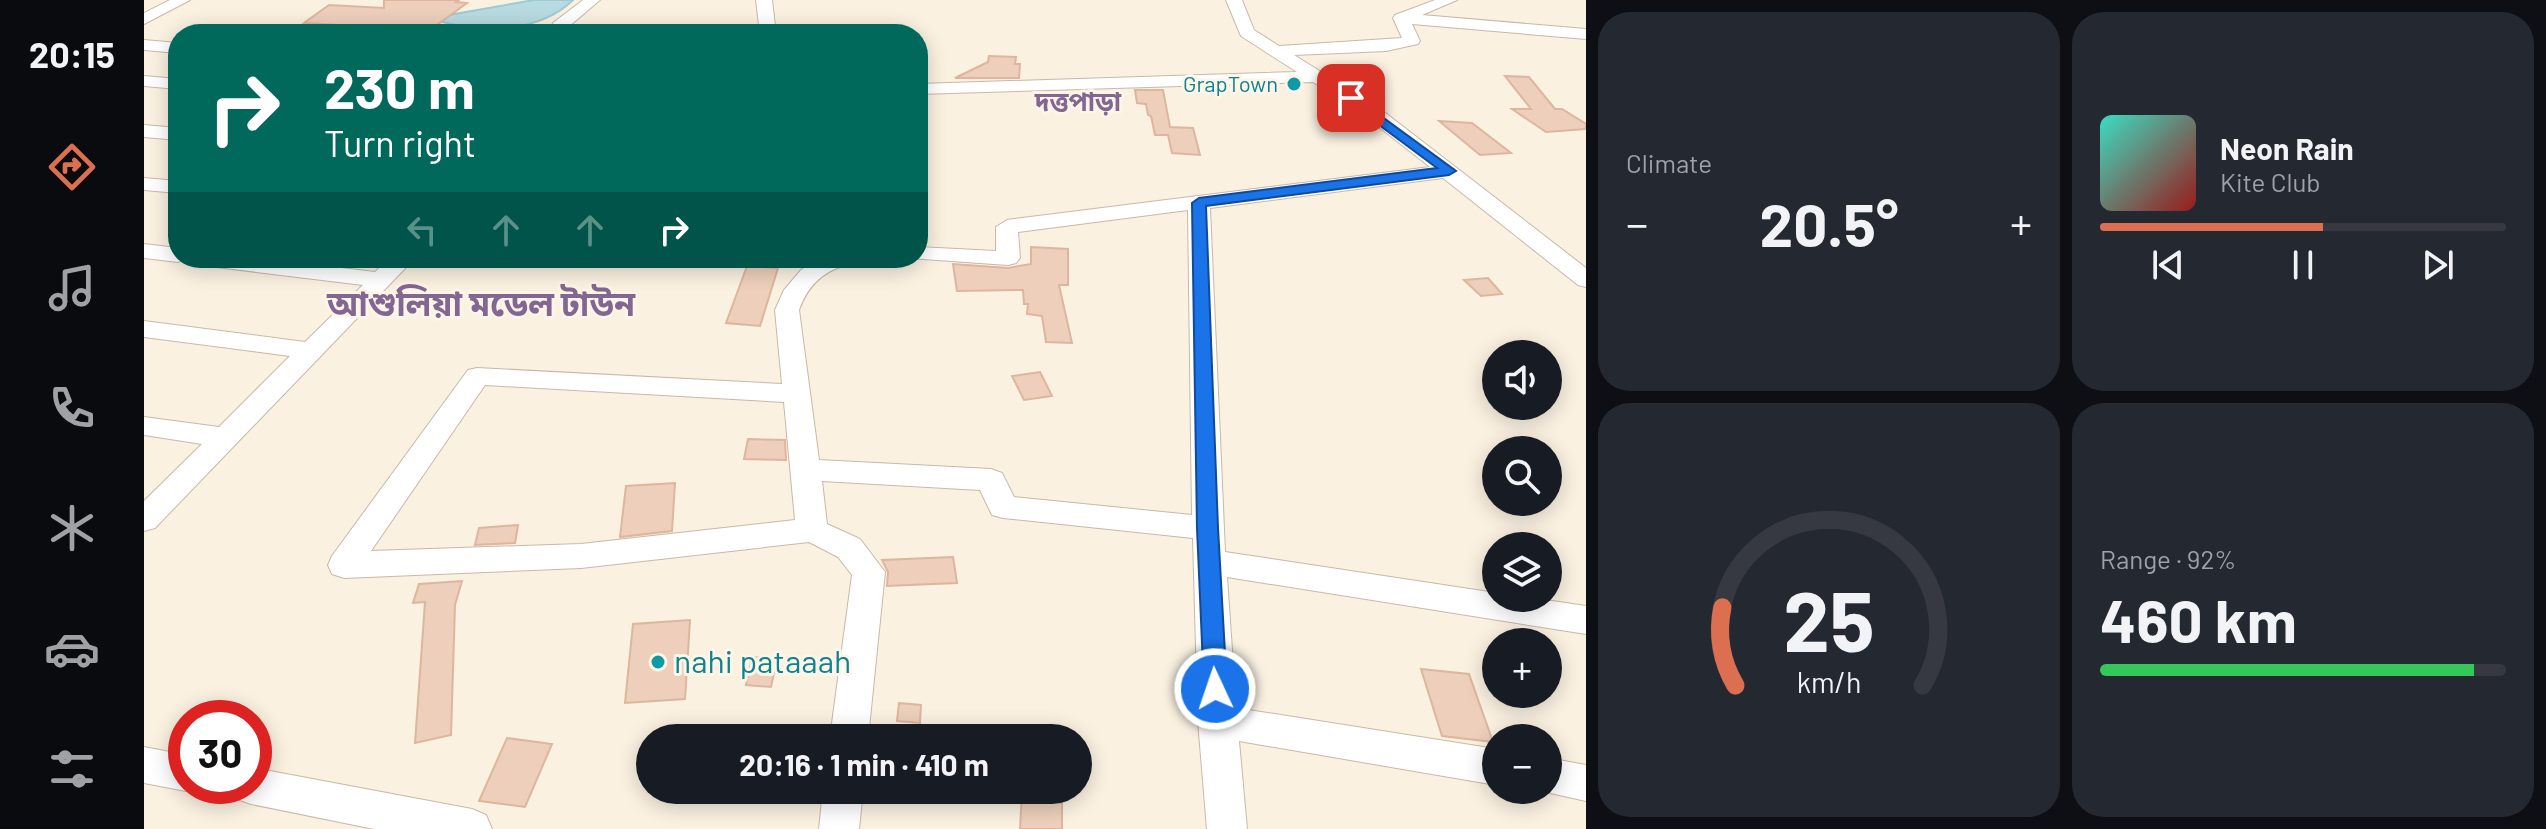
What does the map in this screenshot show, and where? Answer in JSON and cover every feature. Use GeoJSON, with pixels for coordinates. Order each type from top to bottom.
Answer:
{"type":"FeatureCollection","features":[{"type":"Feature","properties":{"kind":"street"},"geometry":{"type":"LineString","coordinates":[[144,19],[182,0]]}},
{"type":"Feature","properties":{"kind":"street"},"geometry":{"type":"LineString","coordinates":[[562,24],[592,0]]}},
{"type":"Feature","properties":{"kind":"street"},"geometry":{"type":"LineString","coordinates":[[764,0],[767,24]]}},
{"type":"Feature","properties":{"kind":"street"},"geometry":{"type":"LineString","coordinates":[[1234,0],[1247,33],[1319,77],[1449,171],[1586,280]]}},
{"type":"Feature","properties":{"kind":"street"},"geometry":{"type":"LineString","coordinates":[[1401,18],[1449,0]]}},
{"type":"Feature","properties":{"kind":"street"},"geometry":{"type":"LineString","coordinates":[[1272,51],[1386,46],[1412,41],[1401,18]]}},
{"type":"Feature","properties":{"kind":"street"},"geometry":{"type":"LineString","coordinates":[[1401,18],[1586,34]]}},
{"type":"Feature","properties":{"kind":"street"},"geometry":{"type":"LineString","coordinates":[[144,45],[168,47]]}},
{"type":"Feature","properties":{"kind":"street"},"geometry":{"type":"LineString","coordinates":[[928,89],[1319,77]]}},
{"type":"Feature","properties":{"kind":"street"},"geometry":{"type":"LineString","coordinates":[[144,81],[168,83]]}},
{"type":"Feature","properties":{"kind":"street"},"geometry":{"type":"LineString","coordinates":[[144,131],[168,133]]}},
{"type":"Feature","properties":{"kind":"street"},"geometry":{"type":"LineString","coordinates":[[928,254],[1008,258],[1007,227],[1449,171]]}},
{"type":"Feature","properties":{"kind":"street"},"geometry":{"type":"LineString","coordinates":[[144,184],[168,186]]}},
{"type":"Feature","properties":{"kind":"street"},"geometry":{"type":"LineString","coordinates":[[1199,203],[1207,528],[1217,721],[1227,829]]}},
{"type":"Feature","properties":{"kind":"street"},"geometry":{"type":"LineString","coordinates":[[144,251],[168,254]]}},
{"type":"Feature","properties":{"kind":"street"},"geometry":{"type":"LineString","coordinates":[[282,268],[381,280]]}},
{"type":"Feature","properties":{"kind":"street"},"geometry":{"type":"LineString","coordinates":[[144,520],[393,268]]}},
{"type":"Feature","properties":{"kind":"street"},"geometry":{"type":"LineString","coordinates":[[812,530],[787,310],[794,288],[812,272],[822,268]]}},
{"type":"Feature","properties":{"kind":"street"},"geometry":{"type":"LineString","coordinates":[[144,329],[311,351]]}},
{"type":"Feature","properties":{"kind":"street"},"geometry":{"type":"LineString","coordinates":[[797,394],[477,376],[344,565],[581,556],[812,530],[849,548],[869,572],[851,724]]}},
{"type":"Feature","properties":{"kind":"street"},"geometry":{"type":"LineString","coordinates":[[144,426],[226,438]]}},
{"type":"Feature","properties":{"kind":"street"},"geometry":{"type":"LineString","coordinates":[[805,470],[991,480],[1003,507],[1207,528]]}},
{"type":"Feature","properties":{"kind":"street"},"geometry":{"type":"LineString","coordinates":[[1209,562],[1586,620]]}},
{"type":"Feature","properties":{"kind":"street"},"geometry":{"type":"LineString","coordinates":[[1217,721],[1482,765]]}},
{"type":"Feature","properties":{"kind":"street"},"geometry":{"type":"LineString","coordinates":[[1562,779],[1586,783]]}},
{"type":"Feature","properties":{"kind":"street"},"geometry":{"type":"LineString","coordinates":[[272,790],[472,829]]}},
{"type":"Feature","properties":{"kind":"street"},"geometry":{"type":"LineString","coordinates":[[839,829],[842,804]]}},
{"type":"Feature","properties":{"kind":"water"},"geometry":{"type":"Polygon","coordinates":[[[534,0],[573,0],[560,11],[529,24],[443,22],[443,18],[534,0]]]}},
{"type":"Feature","properties":{"kind":"building"},"geometry":{"type":"Polygon","coordinates":[[[384,0],[459,0],[456,2],[467,3],[438,24],[304,23],[329,5],[384,8],[384,0]]]}},
{"type":"Feature","properties":{"kind":"building"},"geometry":{"type":"Polygon","coordinates":[[[989,56],[1016,57],[1015,64],[1020,64],[1019,78],[955,78],[988,62],[989,56]]]}},
{"type":"Feature","properties":{"kind":"building"},"geometry":{"type":"Polygon","coordinates":[[[1505,76],[1529,77],[1555,109],[1562,109],[1586,124],[1586,129],[1546,132],[1512,109],[1531,109],[1505,76]]]}},
{"type":"Feature","properties":{"kind":"building"},"geometry":{"type":"Polygon","coordinates":[[[1135,90],[1163,90],[1170,127],[1193,128],[1200,155],[1172,153],[1168,135],[1155,135],[1146,104],[1137,103],[1135,90]]]}},
{"type":"Feature","properties":{"kind":"building"},"geometry":{"type":"Polygon","coordinates":[[[1439,121],[1472,123],[1511,153],[1480,155],[1439,121]]]}},
{"type":"Feature","properties":{"kind":"building"},"geometry":{"type":"Polygon","coordinates":[[[1031,247],[1068,249],[1068,285],[1059,285],[1072,343],[1046,342],[1042,316],[1027,314],[1028,304],[1024,304],[1023,290],[957,291],[953,264],[1008,268],[1031,264],[1031,247]]]}},
{"type":"Feature","properties":{"kind":"building"},"geometry":{"type":"Polygon","coordinates":[[[746,268],[778,268],[760,326],[726,323],[746,268]]]}},
{"type":"Feature","properties":{"kind":"building"},"geometry":{"type":"Polygon","coordinates":[[[1488,278],[1502,294],[1481,296],[1464,280],[1488,278]]]}},
{"type":"Feature","properties":{"kind":"building"},"geometry":{"type":"Polygon","coordinates":[[[1040,372],[1052,396],[1024,400],[1012,376],[1040,372]]]}},
{"type":"Feature","properties":{"kind":"building"},"geometry":{"type":"Polygon","coordinates":[[[748,439],[785,440],[786,460],[744,459],[748,439]]]}},
{"type":"Feature","properties":{"kind":"building"},"geometry":{"type":"Polygon","coordinates":[[[675,483],[672,531],[620,537],[626,486],[675,483]]]}},
{"type":"Feature","properties":{"kind":"building"},"geometry":{"type":"Polygon","coordinates":[[[518,525],[515,543],[475,545],[479,528],[518,525]]]}},
{"type":"Feature","properties":{"kind":"building"},"geometry":{"type":"Polygon","coordinates":[[[953,557],[957,583],[887,586],[888,572],[882,560],[953,557]]]}},
{"type":"Feature","properties":{"kind":"building"},"geometry":{"type":"Polygon","coordinates":[[[462,581],[455,605],[451,735],[415,743],[425,602],[413,603],[419,584],[462,581]]]}},
{"type":"Feature","properties":{"kind":"building","name":"nahi pataaah"},"geometry":{"type":"Polygon","coordinates":[[[690,620],[685,699],[625,703],[633,624],[690,620]]]}},
{"type":"Feature","properties":{"kind":"building"},"geometry":{"type":"Polygon","coordinates":[[[752,657],[777,659],[771,687],[746,685],[752,657]]]}},
{"type":"Feature","properties":{"kind":"building"},"geometry":{"type":"Polygon","coordinates":[[[1421,669],[1469,674],[1487,724],[1482,724],[1482,741],[1442,736],[1421,669]]]}},
{"type":"Feature","properties":{"kind":"building"},"geometry":{"type":"Polygon","coordinates":[[[899,703],[921,705],[920,723],[897,721],[899,703]]]}},
{"type":"Feature","properties":{"kind":"building"},"geometry":{"type":"Polygon","coordinates":[[[507,738],[552,744],[525,807],[479,801],[507,738]]]}},
{"type":"Feature","properties":{"kind":"building"},"geometry":{"type":"Polygon","coordinates":[[[1021,804],[1062,804],[1062,829],[1020,829],[1021,804]]]}},
{"type":"Feature","properties":{"kind":"place","name":"GrapTown"},"geometry":{"type":"Point","coordinates":[1294,84]}},
{"type":"Feature","properties":{"kind":"place","name":"nahi pataaah"},"geometry":{"type":"Point","coordinates":[658,662]}},
{"type":"Feature","properties":{"kind":"district","name":"দত্তপাড়া"},"geometry":{"type":"Point","coordinates":[1078,102]}},
{"type":"Feature","properties":{"kind":"district","name":"আশুলিয়া মডেল টাউন"},"geometry":{"type":"Point","coordinates":[481,304]}},
{"type":"Feature","properties":{"kind":"route"},"geometry":{"type":"LineString","coordinates":[[1215,689],[1207,528],[1199,203],[1449,171],[1351,98]]}}]}
